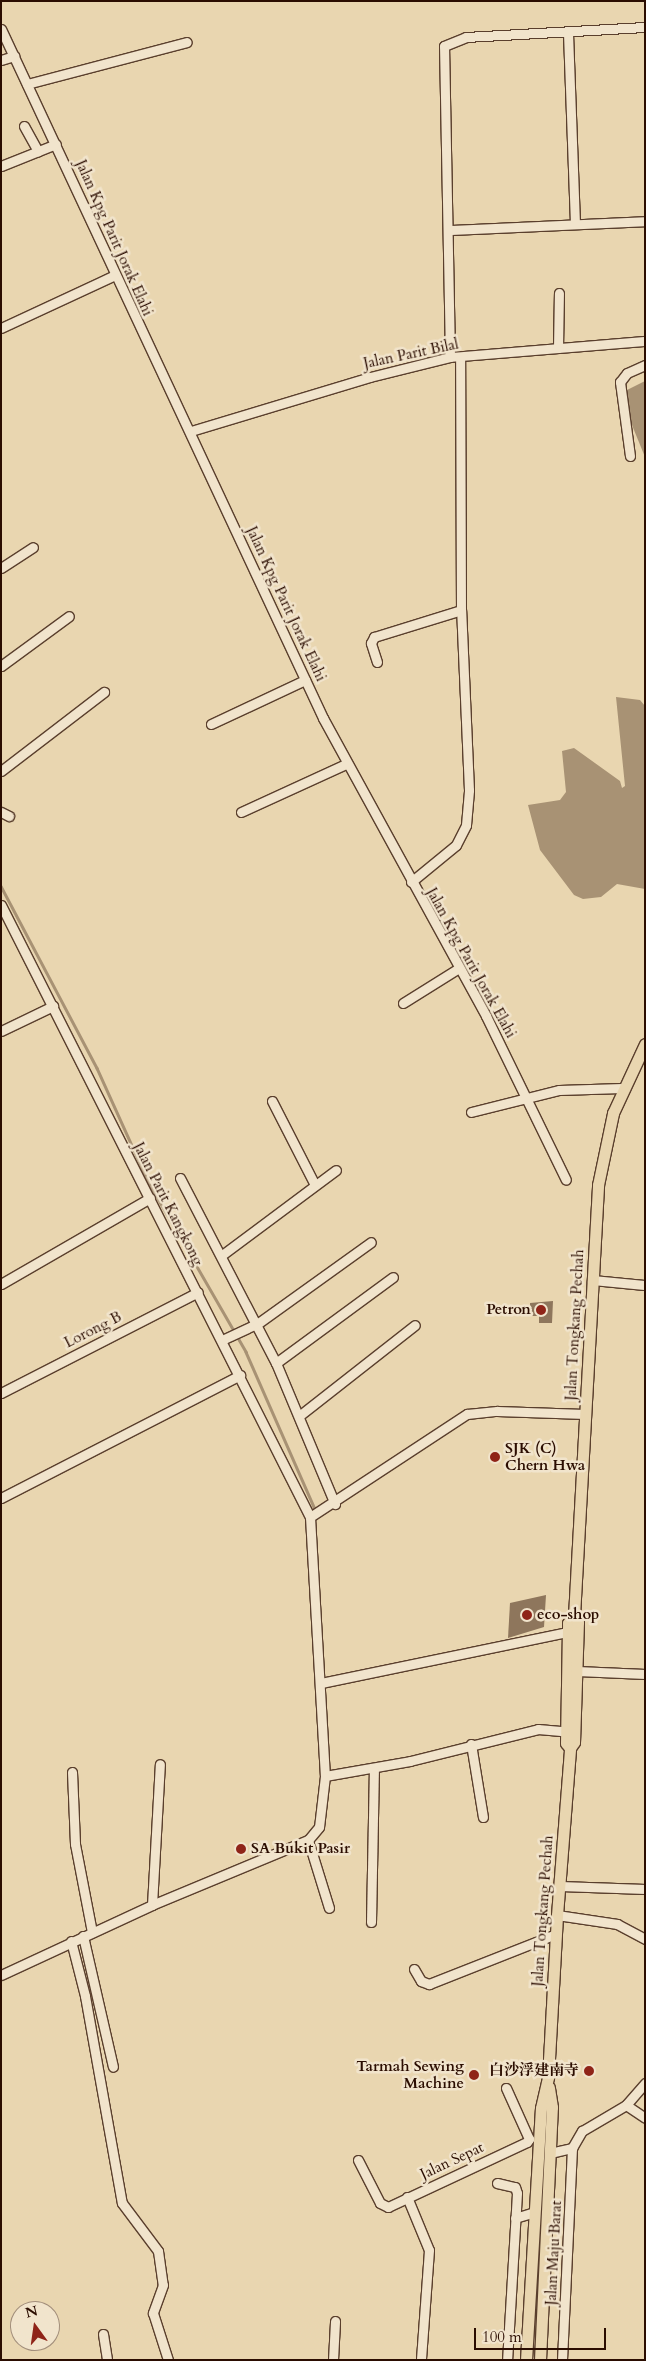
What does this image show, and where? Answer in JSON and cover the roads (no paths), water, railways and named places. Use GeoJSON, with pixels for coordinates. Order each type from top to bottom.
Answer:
{"type":"FeatureCollection","features":[{"type":"Feature","properties":{"kind":"main road","name":"Jalan Tongkang Pechah"},"geometry":{"type":"LineString","coordinates":[[526,2360],[541,2108],[548,2077],[557,1915],[570,1748],[573,1631],[592,1280],[600,1174],[622,1088],[645,1044]]}},
{"type":"Feature","properties":{"kind":"main road","name":"Jalan Tongkang Pechah"},"geometry":{"type":"LineString","coordinates":[[570,1731],[577,1671],[573,1631]]}},
{"type":"Feature","properties":{"kind":"main road","name":"Jalan Tongkang Pechah"},"geometry":{"type":"LineString","coordinates":[[540,2360],[552,2107],[548,2077]]}},
{"type":"Feature","properties":{"kind":"street"},"geometry":{"type":"LineString","coordinates":[[450,358],[450,230],[444,46],[456,38],[568,33],[645,27]]}},
{"type":"Feature","properties":{"kind":"street","name":"Jalan Kpg Parit Jorak Elahi"},"geometry":{"type":"LineString","coordinates":[[1,29],[8,58],[27,84],[52,146],[110,277],[191,431],[301,682],[342,766],[411,882],[459,968],[528,1096],[566,1180]]}},
{"type":"Feature","properties":{"kind":"street"},"geometry":{"type":"LineString","coordinates":[[568,33],[575,224]]}},
{"type":"Feature","properties":{"kind":"street"},"geometry":{"type":"LineString","coordinates":[[27,84],[187,42]]}},
{"type":"Feature","properties":{"kind":"street"},"geometry":{"type":"LineString","coordinates":[[24,126],[38,151]]}},
{"type":"Feature","properties":{"kind":"street"},"geometry":{"type":"LineString","coordinates":[[1,166],[52,146]]}},
{"type":"Feature","properties":{"kind":"street"},"geometry":{"type":"LineString","coordinates":[[450,230],[645,221]]}},
{"type":"Feature","properties":{"kind":"street"},"geometry":{"type":"LineString","coordinates":[[1,328],[110,277]]}},
{"type":"Feature","properties":{"kind":"street"},"geometry":{"type":"LineString","coordinates":[[558,348],[559,294]]}},
{"type":"Feature","properties":{"kind":"street","name":"Jalan Parit Bilal"},"geometry":{"type":"LineString","coordinates":[[191,431],[370,377],[460,356],[645,341]]}},
{"type":"Feature","properties":{"kind":"street"},"geometry":{"type":"LineString","coordinates":[[411,882],[456,846],[466,825],[469,790],[461,610],[460,356]]}},
{"type":"Feature","properties":{"kind":"street"},"geometry":{"type":"LineString","coordinates":[[630,456],[619,398],[620,382],[627,373],[645,365]]}},
{"type":"Feature","properties":{"kind":"street"},"geometry":{"type":"LineString","coordinates":[[1,568],[33,547]]}},
{"type":"Feature","properties":{"kind":"street"},"geometry":{"type":"LineString","coordinates":[[377,662],[371,643],[374,637],[461,610]]}},
{"type":"Feature","properties":{"kind":"street"},"geometry":{"type":"LineString","coordinates":[[1,666],[70,616]]}},
{"type":"Feature","properties":{"kind":"street"},"geometry":{"type":"LineString","coordinates":[[212,724],[301,682]]}},
{"type":"Feature","properties":{"kind":"street"},"geometry":{"type":"LineString","coordinates":[[1,771],[104,692]]}},
{"type":"Feature","properties":{"kind":"street"},"geometry":{"type":"LineString","coordinates":[[241,812],[342,766]]}},
{"type":"Feature","properties":{"kind":"street","name":"Jalan Parit Kangkong"},"geometry":{"type":"LineString","coordinates":[[1,905],[198,1292],[226,1338],[240,1376],[310,1517]]}},
{"type":"Feature","properties":{"kind":"street"},"geometry":{"type":"LineString","coordinates":[[404,1002],[459,968]]}},
{"type":"Feature","properties":{"kind":"street"},"geometry":{"type":"LineString","coordinates":[[1,1031],[53,1006]]}},
{"type":"Feature","properties":{"kind":"street"},"geometry":{"type":"LineString","coordinates":[[471,1112],[528,1096],[592,1087],[622,1088]]}},
{"type":"Feature","properties":{"kind":"street"},"geometry":{"type":"LineString","coordinates":[[272,1101],[316,1185]]}},
{"type":"Feature","properties":{"kind":"street"},"geometry":{"type":"LineString","coordinates":[[222,1254],[336,1170]]}},
{"type":"Feature","properties":{"kind":"street"},"geometry":{"type":"LineString","coordinates":[[180,1178],[222,1254],[276,1363],[335,1504]]}},
{"type":"Feature","properties":{"kind":"street"},"geometry":{"type":"LineString","coordinates":[[1,1284],[150,1198]]}},
{"type":"Feature","properties":{"kind":"street"},"geometry":{"type":"LineString","coordinates":[[226,1338],[257,1324],[371,1242]]}},
{"type":"Feature","properties":{"kind":"street"},"geometry":{"type":"LineString","coordinates":[[276,1363],[393,1276]]}},
{"type":"Feature","properties":{"kind":"street"},"geometry":{"type":"LineString","coordinates":[[592,1280],[645,1285]]}},
{"type":"Feature","properties":{"kind":"street","name":"Lorong B"},"geometry":{"type":"LineString","coordinates":[[1,1393],[198,1292]]}},
{"type":"Feature","properties":{"kind":"street"},"geometry":{"type":"LineString","coordinates":[[299,1416],[415,1325]]}},
{"type":"Feature","properties":{"kind":"street"},"geometry":{"type":"LineString","coordinates":[[1,1498],[240,1376]]}},
{"type":"Feature","properties":{"kind":"street"},"geometry":{"type":"LineString","coordinates":[[1,1975],[152,1905],[308,1840],[319,1828],[325,1776],[321,1683],[313,1608],[310,1517],[335,1504],[454,1420],[467,1414],[497,1411],[585,1414]]}},
{"type":"Feature","properties":{"kind":"street"},"geometry":{"type":"LineString","coordinates":[[321,1683],[573,1631]]}},
{"type":"Feature","properties":{"kind":"street"},"geometry":{"type":"LineString","coordinates":[[577,1671],[645,1674]]}},
{"type":"Feature","properties":{"kind":"street"},"geometry":{"type":"LineString","coordinates":[[325,1776],[374,1768],[538,1729],[570,1731]]}},
{"type":"Feature","properties":{"kind":"street"},"geometry":{"type":"LineString","coordinates":[[471,1744],[483,1817]]}},
{"type":"Feature","properties":{"kind":"street"},"geometry":{"type":"LineString","coordinates":[[152,1905],[160,1764]]}},
{"type":"Feature","properties":{"kind":"street"},"geometry":{"type":"LineString","coordinates":[[371,1922],[374,1768]]}},
{"type":"Feature","properties":{"kind":"street"},"geometry":{"type":"LineString","coordinates":[[72,1772],[75,1844],[88,1934],[113,2067]]}},
{"type":"Feature","properties":{"kind":"street"},"geometry":{"type":"LineString","coordinates":[[308,1840],[329,1908]]}},
{"type":"Feature","properties":{"kind":"street"},"geometry":{"type":"LineString","coordinates":[[560,1886],[645,1890]]}},
{"type":"Feature","properties":{"kind":"street"},"geometry":{"type":"LineString","coordinates":[[557,1915],[616,1924],[645,1939]]}},
{"type":"Feature","properties":{"kind":"street"},"geometry":{"type":"LineString","coordinates":[[414,1969],[421,1981],[429,1984],[556,1934]]}},
{"type":"Feature","properties":{"kind":"street"},"geometry":{"type":"LineString","coordinates":[[71,1941],[85,1996],[122,2203],[158,2251],[163,2285],[154,2311],[158,2319],[168,2360]]}},
{"type":"Feature","properties":{"kind":"street"},"geometry":{"type":"LineString","coordinates":[[550,2153],[572,2148],[582,2131],[626,2105],[645,2083]]}},
{"type":"Feature","properties":{"kind":"street"},"geometry":{"type":"LineString","coordinates":[[506,2088],[529,2139],[539,2147]]}},
{"type":"Feature","properties":{"kind":"street"},"geometry":{"type":"LineString","coordinates":[[626,2105],[645,2118]]}},
{"type":"Feature","properties":{"kind":"street","name":"Jalan Sepat"},"geometry":{"type":"LineString","coordinates":[[358,2160],[383,2206],[407,2197],[529,2139]]}},
{"type":"Feature","properties":{"kind":"street","name":"Jalan Maju Barat"},"geometry":{"type":"LineString","coordinates":[[562,2360],[572,2148]]}},
{"type":"Feature","properties":{"kind":"street"},"geometry":{"type":"LineString","coordinates":[[497,2182],[516,2188],[507,2360]]}},
{"type":"Feature","properties":{"kind":"street"},"geometry":{"type":"LineString","coordinates":[[407,2197],[429,2250],[420,2360]]}},
{"type":"Feature","properties":{"kind":"street"},"geometry":{"type":"LineString","coordinates":[[515,2218],[535,2212]]}},
{"type":"Feature","properties":{"kind":"street"},"geometry":{"type":"LineString","coordinates":[[333,2360],[335,2321]]}},
{"type":"Feature","properties":{"kind":"street"},"geometry":{"type":"LineString","coordinates":[[103,2334],[107,2360]]}},
{"type":"Feature","properties":{"kind":"waterway"},"geometry":{"type":"LineString","coordinates":[[1,886],[97,1068],[149,1183],[246,1352],[315,1509]]}},
{"type":"Feature","properties":{"kind":"place","name":"Petron"},"geometry":{"type":"Point","coordinates":[541,1310]}},
{"type":"Feature","properties":{"kind":"place","name":"SJK (C) Chern Hwa"},"geometry":{"type":"Point","coordinates":[495,1457]}},
{"type":"Feature","properties":{"kind":"place","name":"eco-shop"},"geometry":{"type":"Point","coordinates":[527,1615]}},
{"type":"Feature","properties":{"kind":"place","name":"SA Bukit Pasir"},"geometry":{"type":"Point","coordinates":[241,1849]}},
{"type":"Feature","properties":{"kind":"place","name":"白沙浮建南寺"},"geometry":{"type":"Point","coordinates":[589,2071]}},
{"type":"Feature","properties":{"kind":"place","name":"Tarmah Sewing Machine"},"geometry":{"type":"Point","coordinates":[474,2075]}}]}
